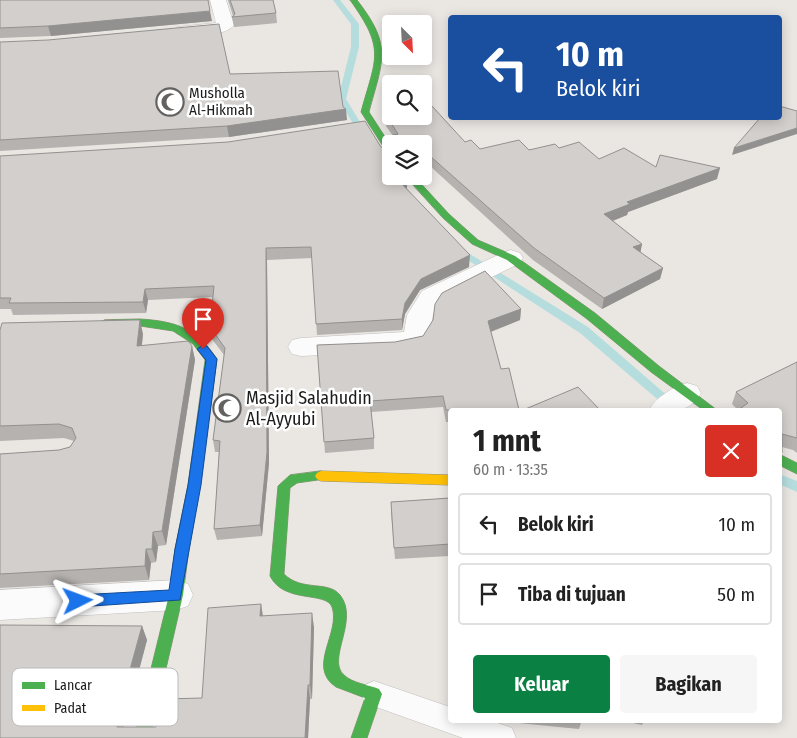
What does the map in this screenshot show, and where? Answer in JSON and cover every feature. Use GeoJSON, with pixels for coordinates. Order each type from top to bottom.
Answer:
{"type":"FeatureCollection","features":[{"type":"Feature","properties":{"kind":"main road"},"geometry":{"type":"LineString","coordinates":[[353,0],[364,15],[378,44],[374,78],[362,126],[382,144]]}},
{"type":"Feature","properties":{"kind":"main road"},"geometry":{"type":"LineString","coordinates":[[417,185],[446,216],[475,242],[591,316],[655,369],[677,400],[704,408]]}},
{"type":"Feature","properties":{"kind":"main road"},"geometry":{"type":"LineString","coordinates":[[89,325],[137,323],[167,326],[194,338],[212,359],[176,595],[159,668]]}},
{"type":"Feature","properties":{"kind":"main road"},"geometry":{"type":"LineString","coordinates":[[782,460],[797,469]]}},
{"type":"Feature","properties":{"kind":"main road"},"geometry":{"type":"LineString","coordinates":[[359,738],[374,694],[338,680],[334,672],[332,661],[341,613],[337,602],[325,592],[306,592],[287,587],[278,576],[284,486],[294,478],[320,476],[448,480]]}},
{"type":"Feature","properties":{"kind":"street"},"geometry":{"type":"LineString","coordinates":[[169,32],[219,28],[225,25],[218,0]]}},
{"type":"Feature","properties":{"kind":"street"},"geometry":{"type":"LineString","coordinates":[[301,347],[395,343],[413,340],[418,331],[420,315],[432,296],[505,262]]}},
{"type":"Feature","properties":{"kind":"street"},"geometry":{"type":"LineString","coordinates":[[0,605],[176,595]]}},
{"type":"Feature","properties":{"kind":"lane"},"geometry":{"type":"LineString","coordinates":[[374,694],[448,719]]}},
{"type":"Feature","properties":{"kind":"lane"},"geometry":{"type":"LineString","coordinates":[[458,723],[502,738]]}},
{"type":"Feature","properties":{"kind":"building"},"geometry":{"type":"Polygon","coordinates":[[[0,0],[208,0],[210,11],[48,26],[0,28],[0,0]]]}},
{"type":"Feature","properties":{"kind":"building"},"geometry":{"type":"Polygon","coordinates":[[[230,0],[273,0],[276,13],[232,17],[235,14],[230,0]]]}},
{"type":"Feature","properties":{"kind":"building"},"geometry":{"type":"Polygon","coordinates":[[[219,24],[230,74],[338,71],[343,107],[346,109],[227,126],[0,140],[0,42],[48,40],[219,24]]]}},
{"type":"Feature","properties":{"kind":"building"},"geometry":{"type":"Polygon","coordinates":[[[432,106],[465,142],[471,140],[480,149],[519,140],[529,150],[555,144],[559,148],[579,142],[599,159],[624,148],[656,167],[660,155],[720,168],[627,202],[630,204],[604,214],[642,244],[633,247],[663,268],[604,298],[534,248],[432,158],[432,135],[393,135],[398,134],[392,125],[432,125],[432,106]]]}},
{"type":"Feature","properties":{"kind":"building"},"geometry":{"type":"Polygon","coordinates":[[[782,107],[797,111],[797,128],[734,148],[758,120],[782,120],[782,107]]]}},
{"type":"Feature","properties":{"kind":"building"},"geometry":{"type":"Polygon","coordinates":[[[365,121],[382,147],[382,185],[403,185],[470,255],[421,279],[405,303],[402,319],[316,324],[311,247],[266,248],[267,452],[260,525],[214,529],[220,441],[213,440],[225,348],[210,327],[214,286],[145,289],[143,302],[9,303],[11,298],[0,298],[0,156],[228,142],[365,121]]]}},
{"type":"Feature","properties":{"kind":"building"},"geometry":{"type":"Polygon","coordinates":[[[485,271],[521,309],[488,321],[501,369],[509,368],[519,408],[448,408],[446,410],[443,396],[370,401],[374,438],[324,442],[317,345],[395,342],[423,336],[433,320],[435,304],[442,293],[485,271]]]}},
{"type":"Feature","properties":{"kind":"building"},"geometry":{"type":"Polygon","coordinates":[[[140,320],[137,346],[188,341],[192,346],[162,531],[153,532],[152,549],[146,549],[145,566],[0,574],[0,454],[59,450],[70,447],[76,438],[72,428],[59,424],[0,426],[0,330],[2,323],[140,320]]]}},
{"type":"Feature","properties":{"kind":"building"},"geometry":{"type":"Polygon","coordinates":[[[797,362],[797,438],[782,434],[782,408],[741,408],[748,403],[736,392],[797,362]]]}},
{"type":"Feature","properties":{"kind":"building"},"geometry":{"type":"Polygon","coordinates":[[[578,387],[598,408],[528,408],[578,387]]]}},
{"type":"Feature","properties":{"kind":"building"},"geometry":{"type":"Polygon","coordinates":[[[448,498],[448,544],[394,548],[391,502],[448,498]]]}},
{"type":"Feature","properties":{"kind":"building"},"geometry":{"type":"Polygon","coordinates":[[[261,604],[260,616],[312,613],[310,685],[308,685],[305,738],[0,738],[0,625],[142,626],[130,668],[12,668],[12,726],[178,726],[178,699],[202,698],[208,608],[261,604]]]}},
{"type":"Feature","properties":{"kind":"waterway"},"geometry":{"type":"LineString","coordinates":[[336,0],[355,24],[355,47],[342,99],[364,135]]}},
{"type":"Feature","properties":{"kind":"waterway"},"geometry":{"type":"LineString","coordinates":[[457,249],[584,330],[676,408]]}},
{"type":"Feature","properties":{"kind":"waterway"},"geometry":{"type":"LineString","coordinates":[[782,480],[797,487]]}},
{"type":"Feature","properties":{"kind":"traffic: fast"},"geometry":{"type":"LineString","coordinates":[[353,0],[365,15],[378,44],[377,69],[365,112],[382,138]]}},
{"type":"Feature","properties":{"kind":"traffic: fast"},"geometry":{"type":"LineString","coordinates":[[417,185],[446,216],[475,242],[511,258],[591,316],[655,369],[708,408]]}},
{"type":"Feature","properties":{"kind":"traffic: fast"},"geometry":{"type":"LineString","coordinates":[[104,324],[153,324],[177,328],[197,341],[211,359],[194,485],[182,549],[176,595],[159,668]]}},
{"type":"Feature","properties":{"kind":"traffic: fast"},"geometry":{"type":"LineString","coordinates":[[782,461],[797,469]]}},
{"type":"Feature","properties":{"kind":"traffic: fast"},"geometry":{"type":"LineString","coordinates":[[321,476],[294,478],[284,486],[277,576],[287,585],[296,589],[331,596],[340,608],[340,618],[332,652],[332,672],[338,680],[374,694],[359,738]]}},
{"type":"Feature","properties":{"kind":"traffic: fast"},"geometry":{"type":"LineString","coordinates":[[142,738],[145,726]]}},
{"type":"Feature","properties":{"kind":"traffic: slow"},"geometry":{"type":"LineString","coordinates":[[321,476],[448,480]]}},
{"type":"Feature","properties":{"kind":"place","name":"Musholla Al-Hikmah"},"geometry":{"type":"Point","coordinates":[170,102]}},
{"type":"Feature","properties":{"kind":"place","name":"Masjid Salahudin Al-Ayyubi"},"geometry":{"type":"Point","coordinates":[227,408]}},
{"type":"Feature","properties":{"kind":"route"},"geometry":{"type":"LineString","coordinates":[[78,601],[176,595],[212,359],[203,349]]}}]}
